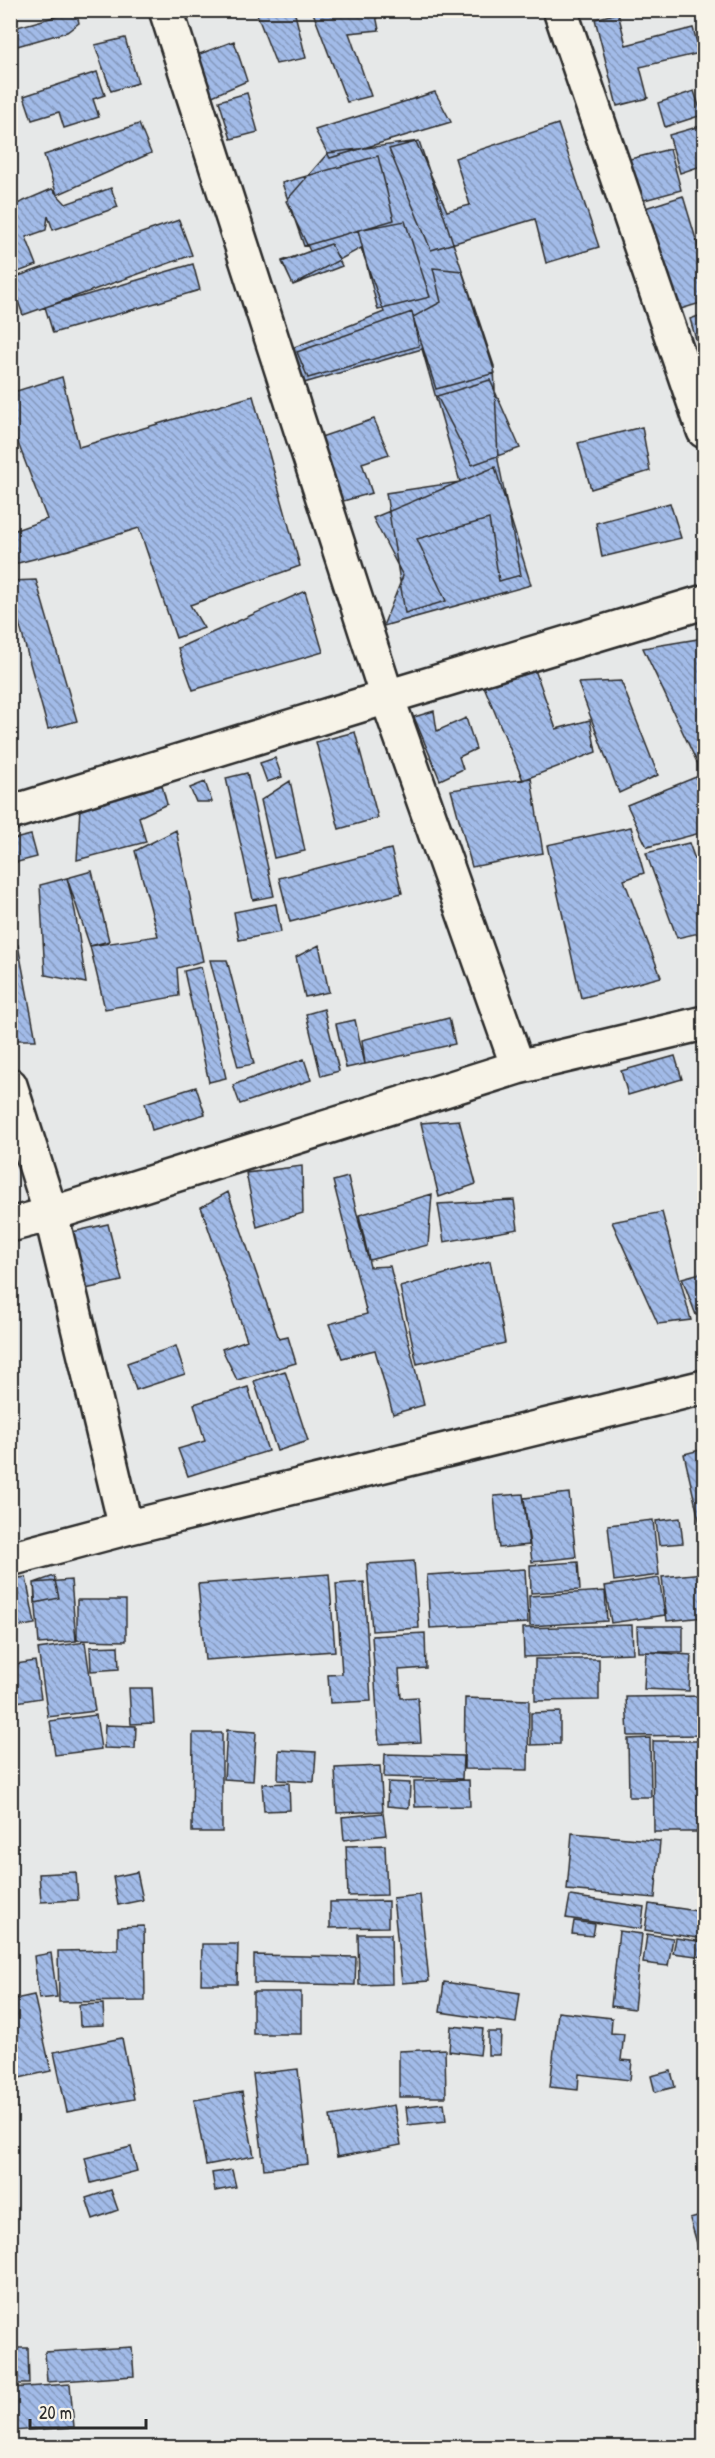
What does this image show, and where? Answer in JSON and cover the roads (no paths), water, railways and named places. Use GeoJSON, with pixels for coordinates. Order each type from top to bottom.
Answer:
{"type":"FeatureCollection","features":[{"type":"Feature","properties":{"kind":"street"},"geometry":{"type":"LineString","coordinates":[[165,10],[387,697],[518,1067]]}},
{"type":"Feature","properties":{"kind":"street"},"geometry":{"type":"LineString","coordinates":[[560,10],[705,431]]}},
{"type":"Feature","properties":{"kind":"street"},"geometry":{"type":"LineString","coordinates":[[10,813],[705,602]]}},
{"type":"Feature","properties":{"kind":"street"},"geometry":{"type":"LineString","coordinates":[[10,1225],[518,1067],[705,1023]]}},
{"type":"Feature","properties":{"kind":"street"},"geometry":{"type":"LineString","coordinates":[[10,1085],[51,1214],[126,1528]]}},
{"type":"Feature","properties":{"kind":"street"},"geometry":{"type":"LineString","coordinates":[[10,1559],[126,1528],[705,1387]]}}]}
